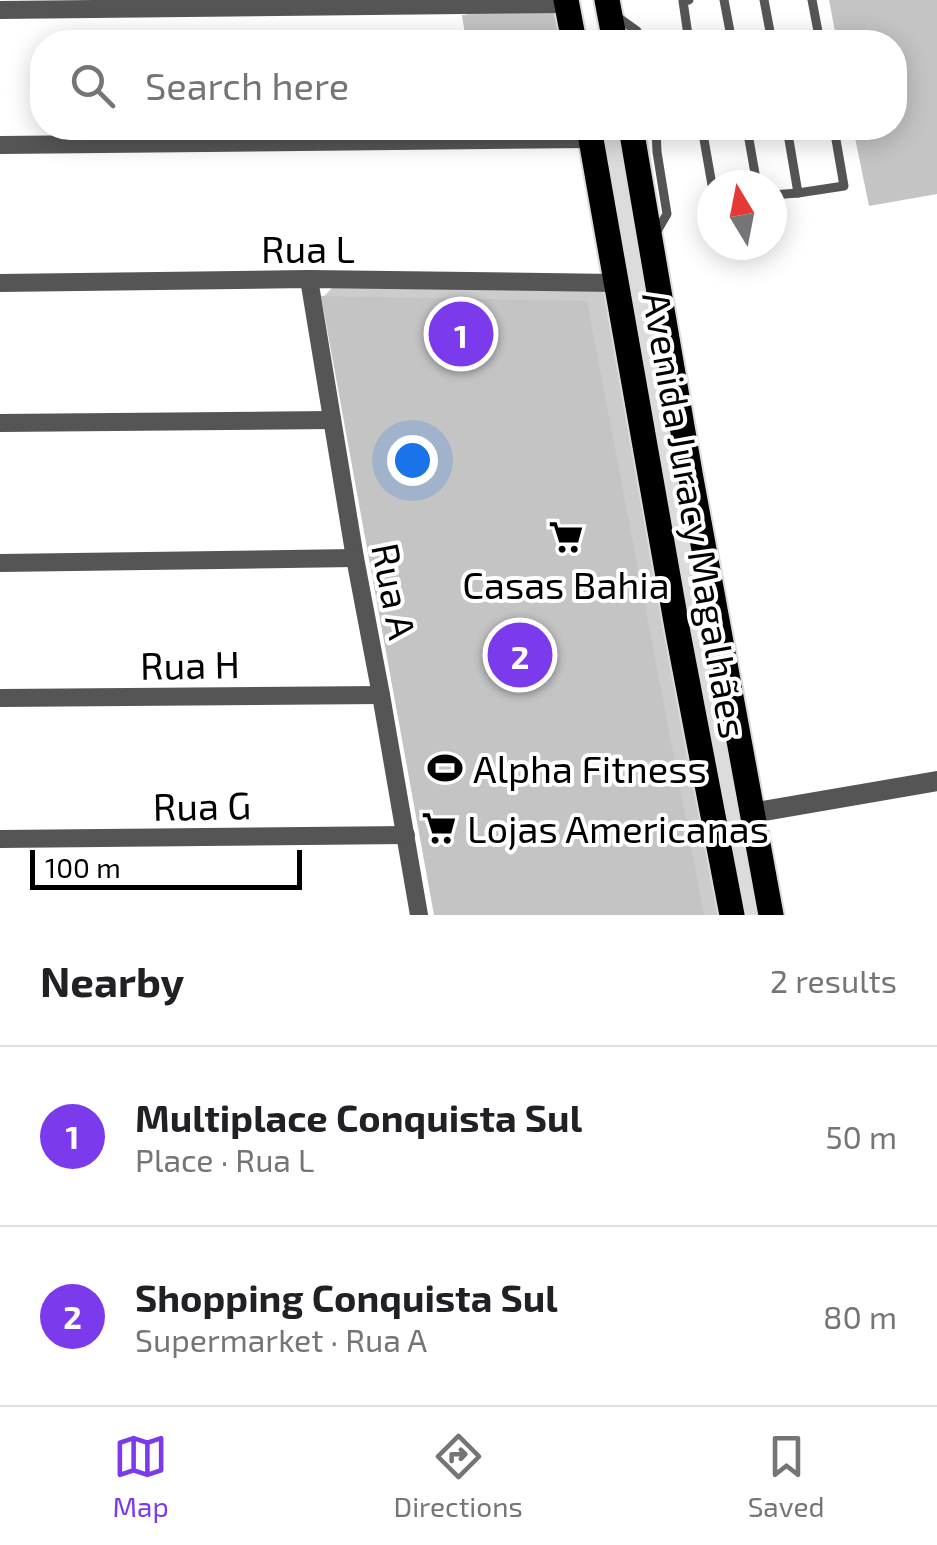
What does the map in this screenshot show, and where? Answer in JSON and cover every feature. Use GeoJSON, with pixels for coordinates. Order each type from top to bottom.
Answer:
{"type":"FeatureCollection","features":[{"type":"Feature","properties":{"kind":"main road"},"geometry":{"type":"LineString","coordinates":[[566,2],[572,30]]}},
{"type":"Feature","properties":{"kind":"main road"},"geometry":{"type":"LineString","coordinates":[[608,5],[613,30]]}},
{"type":"Feature","properties":{"kind":"main road","name":"Avenida Juracy Magalhães"},"geometry":{"type":"LineString","coordinates":[[591,140],[732,915]]}},
{"type":"Feature","properties":{"kind":"main road","name":"Avenida Juracy Magalhães"},"geometry":{"type":"LineString","coordinates":[[633,140],[771,915]]}},
{"type":"Feature","properties":{"kind":"street"},"geometry":{"type":"LineString","coordinates":[[0,10],[566,2]]}},
{"type":"Feature","properties":{"kind":"street"},"geometry":{"type":"LineString","coordinates":[[0,145],[268,140]]}},
{"type":"Feature","properties":{"kind":"street","name":"Rua L"},"geometry":{"type":"LineString","coordinates":[[0,283],[309,279],[616,283]]}},
{"type":"Feature","properties":{"kind":"street","name":"Rua A"},"geometry":{"type":"LineString","coordinates":[[309,279],[354,558],[419,915]]}},
{"type":"Feature","properties":{"kind":"street"},"geometry":{"type":"LineString","coordinates":[[0,423],[332,420]]}},
{"type":"Feature","properties":{"kind":"street"},"geometry":{"type":"LineString","coordinates":[[0,563],[354,558]]}},
{"type":"Feature","properties":{"kind":"street","name":"Rua H"},"geometry":{"type":"LineString","coordinates":[[0,698],[381,695]]}},
{"type":"Feature","properties":{"kind":"street"},"geometry":{"type":"LineString","coordinates":[[752,813],[937,781]]}},
{"type":"Feature","properties":{"kind":"street","name":"Rua G"},"geometry":{"type":"LineString","coordinates":[[0,839],[406,835]]}},
{"type":"Feature","properties":{"kind":"lane"},"geometry":{"type":"LineString","coordinates":[[687,30],[683,1],[689,0]]}},
{"type":"Feature","properties":{"kind":"lane"},"geometry":{"type":"LineString","coordinates":[[724,0],[730,30]]}},
{"type":"Feature","properties":{"kind":"lane"},"geometry":{"type":"LineString","coordinates":[[764,0],[770,30]]}},
{"type":"Feature","properties":{"kind":"lane"},"geometry":{"type":"LineString","coordinates":[[812,0],[818,30]]}},
{"type":"Feature","properties":{"kind":"lane"},"geometry":{"type":"LineString","coordinates":[[608,5],[635,30]]}},
{"type":"Feature","properties":{"kind":"lane"},"geometry":{"type":"LineString","coordinates":[[651,240],[668,214],[656,140]]}},
{"type":"Feature","properties":{"kind":"lane"},"geometry":{"type":"LineString","coordinates":[[704,140],[709,170]]}},
{"type":"Feature","properties":{"kind":"lane"},"geometry":{"type":"LineString","coordinates":[[749,140],[754,170]]}},
{"type":"Feature","properties":{"kind":"lane"},"geometry":{"type":"LineString","coordinates":[[789,140],[798,193]]}},
{"type":"Feature","properties":{"kind":"lane"},"geometry":{"type":"LineString","coordinates":[[787,194],[844,186],[836,140]]}},
{"type":"Feature","properties":{"kind":"shaded area"},"geometry":{"type":"Polygon","coordinates":[[[595,140],[621,140],[758,915],[740,915],[595,140]]]}},
{"type":"Feature","properties":{"kind":"building"},"geometry":{"type":"Polygon","coordinates":[[[829,0],[937,0],[937,194],[869,206],[855,140],[907,140],[907,30],[835,30],[829,0]]]}},
{"type":"Feature","properties":{"kind":"building"},"geometry":{"type":"Polygon","coordinates":[[[556,11],[559,30],[464,30],[462,15],[556,11]]]}},
{"type":"Feature","properties":{"kind":"building"},"geometry":{"type":"Polygon","coordinates":[[[321,296],[587,301],[704,915],[434,915],[321,296]]]}},
{"type":"Feature","properties":{"kind":"place","name":"Multiplace Conquista Sul"},"geometry":{"type":"Point","coordinates":[461,334]}},
{"type":"Feature","properties":{"kind":"place","name":"Casas Bahia"},"geometry":{"type":"Point","coordinates":[566,537]}},
{"type":"Feature","properties":{"kind":"place","name":"Shopping Conquista Sul"},"geometry":{"type":"Point","coordinates":[520,655]}},
{"type":"Feature","properties":{"kind":"place","name":"Alpha Fitness"},"geometry":{"type":"Point","coordinates":[445,768]}},
{"type":"Feature","properties":{"kind":"place","name":"Lojas Americanas"},"geometry":{"type":"Point","coordinates":[439,828]}}]}
